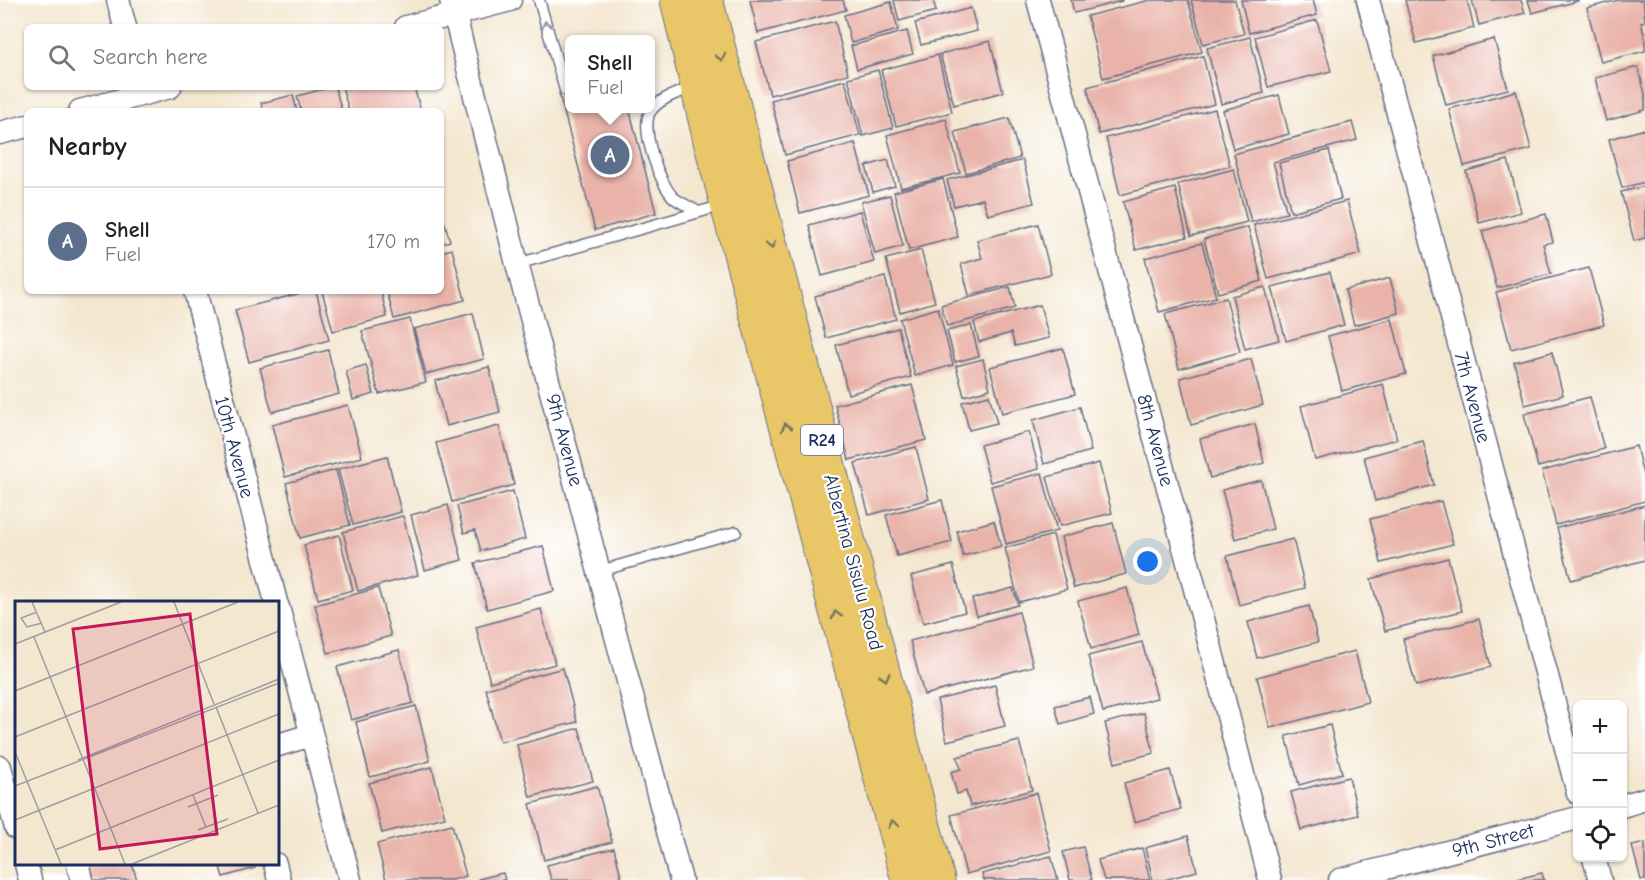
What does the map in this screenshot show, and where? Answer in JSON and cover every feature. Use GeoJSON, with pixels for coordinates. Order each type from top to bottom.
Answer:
{"type":"FeatureCollection","features":[{"type":"Feature","properties":{"kind":"main road","name":"Albertina Sisulu Road"},"geometry":{"type":"LineString","coordinates":[[677,0],[697,85],[713,208],[908,880]]}},
{"type":"Feature","properties":{"kind":"main road","name":"Albertina Sisulu Road"},"geometry":{"type":"LineString","coordinates":[[706,0],[939,880]]}},
{"type":"Feature","properties":{"kind":"street"},"geometry":{"type":"LineString","coordinates":[[118,0],[124,24]]}},
{"type":"Feature","properties":{"kind":"street"},"geometry":{"type":"LineString","coordinates":[[413,24],[453,7],[510,0]]}},
{"type":"Feature","properties":{"kind":"street","name":"8th Avenue"},"geometry":{"type":"LineString","coordinates":[[1038,0],[1208,637],[1270,880]]}},
{"type":"Feature","properties":{"kind":"street","name":"7th Avenue"},"geometry":{"type":"LineString","coordinates":[[1368,0],[1573,774]]}},
{"type":"Feature","properties":{"kind":"street","name":"9th Avenue"},"geometry":{"type":"LineString","coordinates":[[453,7],[517,264],[681,880]]}},
{"type":"Feature","properties":{"kind":"street"},"geometry":{"type":"LineString","coordinates":[[94,108],[144,97],[162,90]]}},
{"type":"Feature","properties":{"kind":"street"},"geometry":{"type":"LineString","coordinates":[[0,133],[24,127]]}},
{"type":"Feature","properties":{"kind":"street","name":"10th Avenue"},"geometry":{"type":"LineString","coordinates":[[196,294],[276,601]]}},
{"type":"Feature","properties":{"kind":"street","name":"10th Avenue"},"geometry":{"type":"LineString","coordinates":[[279,613],[350,880]]}},
{"type":"Feature","properties":{"kind":"street"},"geometry":{"type":"LineString","coordinates":[[279,745],[311,735]]}},
{"type":"Feature","properties":{"kind":"street"},"geometry":{"type":"LineString","coordinates":[[0,767],[15,824]]}},
{"type":"Feature","properties":{"kind":"street"},"geometry":{"type":"LineString","coordinates":[[1627,805],[1645,800]]}},
{"type":"Feature","properties":{"kind":"street","name":"9th Street"},"geometry":{"type":"LineString","coordinates":[[1340,880],[1573,819]]}},
{"type":"Feature","properties":{"kind":"street"},"geometry":{"type":"LineString","coordinates":[[1595,862],[1600,880]]}},
{"type":"Feature","properties":{"kind":"street"},"geometry":{"type":"LineString","coordinates":[[26,865],[30,880]]}},
{"type":"Feature","properties":{"kind":"street"},"geometry":{"type":"LineString","coordinates":[[78,865],[82,880]]}},
{"type":"Feature","properties":{"kind":"street"},"geometry":{"type":"LineString","coordinates":[[274,865],[279,880]]}},
{"type":"Feature","properties":{"kind":"lane"},"geometry":{"type":"LineString","coordinates":[[539,0],[565,90]]}},
{"type":"Feature","properties":{"kind":"lane"},"geometry":{"type":"LineString","coordinates":[[655,107],[665,98],[697,85]]}},
{"type":"Feature","properties":{"kind":"lane"},"geometry":{"type":"LineString","coordinates":[[650,113],[647,125],[650,147],[662,183],[674,197],[713,208]]}},
{"type":"Feature","properties":{"kind":"lane"},"geometry":{"type":"LineString","coordinates":[[517,264],[605,233],[713,208]]}},
{"type":"Feature","properties":{"kind":"lane"},"geometry":{"type":"LineString","coordinates":[[600,571],[736,532]]}},
{"type":"Feature","properties":{"kind":"building"},"geometry":{"type":"Polygon","coordinates":[[[750,0],[843,0],[846,10],[758,33],[750,0]]]}},
{"type":"Feature","properties":{"kind":"building"},"geometry":{"type":"Polygon","coordinates":[[[894,0],[933,0],[936,11],[899,21],[894,0]]]}},
{"type":"Feature","properties":{"kind":"building"},"geometry":{"type":"Polygon","coordinates":[[[1071,0],[1122,0],[1122,1],[1074,13],[1071,0]]]}},
{"type":"Feature","properties":{"kind":"building"},"geometry":{"type":"Polygon","coordinates":[[[1150,0],[1188,0],[1202,52],[1103,78],[1087,16],[1150,0]]]}},
{"type":"Feature","properties":{"kind":"building"},"geometry":{"type":"Polygon","coordinates":[[[1191,0],[1235,0],[1244,34],[1203,44],[1191,0]]]}},
{"type":"Feature","properties":{"kind":"building"},"geometry":{"type":"Polygon","coordinates":[[[1241,0],[1313,0],[1317,15],[1249,33],[1241,0]]]}},
{"type":"Feature","properties":{"kind":"building"},"geometry":{"type":"Polygon","coordinates":[[[1405,0],[1467,0],[1474,28],[1416,43],[1405,0]]]}},
{"type":"Feature","properties":{"kind":"building"},"geometry":{"type":"Polygon","coordinates":[[[1472,0],[1521,0],[1525,13],[1479,25],[1472,0]]]}},
{"type":"Feature","properties":{"kind":"building"},"geometry":{"type":"Polygon","coordinates":[[[1528,0],[1578,0],[1578,1],[1532,13],[1528,0]]]}},
{"type":"Feature","properties":{"kind":"building"},"geometry":{"type":"Polygon","coordinates":[[[1619,0],[1643,0],[1645,21],[1641,22],[1645,51],[1601,62],[1587,8],[1619,0]]]}},
{"type":"Feature","properties":{"kind":"building"},"geometry":{"type":"Polygon","coordinates":[[[891,2],[898,30],[851,43],[844,15],[891,2]]]}},
{"type":"Feature","properties":{"kind":"building"},"geometry":{"type":"Polygon","coordinates":[[[971,8],[977,31],[921,45],[915,23],[971,8]]]}},
{"type":"Feature","properties":{"kind":"building"},"geometry":{"type":"Polygon","coordinates":[[[1317,20],[1331,71],[1268,87],[1255,37],[1317,20]]]}},
{"type":"Feature","properties":{"kind":"building"},"geometry":{"type":"Polygon","coordinates":[[[835,21],[848,74],[770,95],[756,42],[835,21]]]}},
{"type":"Feature","properties":{"kind":"building"},"geometry":{"type":"Polygon","coordinates":[[[907,31],[913,54],[857,69],[851,46],[907,31]]]}},
{"type":"Feature","properties":{"kind":"building"},"geometry":{"type":"Polygon","coordinates":[[[1250,37],[1264,93],[1221,104],[1207,48],[1250,37]]]}},
{"type":"Feature","properties":{"kind":"building"},"geometry":{"type":"Polygon","coordinates":[[[1494,39],[1508,89],[1446,105],[1433,56],[1494,39]]]}},
{"type":"Feature","properties":{"kind":"building"},"geometry":{"type":"Polygon","coordinates":[[[990,41],[1003,92],[954,105],[940,54],[990,41]]]}},
{"type":"Feature","properties":{"kind":"building"},"geometry":{"type":"Polygon","coordinates":[[[938,55],[952,112],[896,126],[881,70],[938,55]]]}},
{"type":"Feature","properties":{"kind":"building"},"geometry":{"type":"Polygon","coordinates":[[[1203,56],[1215,104],[1099,134],[1087,87],[1203,56]]]}},
{"type":"Feature","properties":{"kind":"building"},"geometry":{"type":"Polygon","coordinates":[[[1638,67],[1645,94],[1645,110],[1606,121],[1595,78],[1638,67]]]}},
{"type":"Feature","properties":{"kind":"building"},"geometry":{"type":"Polygon","coordinates":[[[878,70],[893,128],[863,136],[848,78],[878,70]]]}},
{"type":"Feature","properties":{"kind":"building"},"geometry":{"type":"Polygon","coordinates":[[[845,80],[860,135],[785,155],[771,100],[845,80]]]}},
{"type":"Feature","properties":{"kind":"building"},"geometry":{"type":"Polygon","coordinates":[[[320,90],[336,90],[341,108],[300,108],[297,96],[320,90]]]}},
{"type":"Feature","properties":{"kind":"building"},"geometry":{"type":"Polygon","coordinates":[[[343,90],[415,90],[420,108],[348,108],[343,90]]]}},
{"type":"Feature","properties":{"kind":"building"},"geometry":{"type":"Polygon","coordinates":[[[565,91],[565,113],[630,113],[656,213],[595,230],[559,93],[565,91]]]}},
{"type":"Feature","properties":{"kind":"building"},"geometry":{"type":"Polygon","coordinates":[[[1516,91],[1531,149],[1464,166],[1449,109],[1516,91]]]}},
{"type":"Feature","properties":{"kind":"building"},"geometry":{"type":"Polygon","coordinates":[[[293,95],[296,108],[262,108],[261,103],[293,95]]]}},
{"type":"Feature","properties":{"kind":"building"},"geometry":{"type":"Polygon","coordinates":[[[1279,95],[1289,134],[1233,149],[1223,110],[1279,95]]]}},
{"type":"Feature","properties":{"kind":"building"},"geometry":{"type":"Polygon","coordinates":[[[1215,109],[1230,166],[1120,195],[1106,138],[1215,109]]]}},
{"type":"Feature","properties":{"kind":"building"},"geometry":{"type":"Polygon","coordinates":[[[1009,118],[1020,158],[966,173],[955,132],[1009,118]]]}},
{"type":"Feature","properties":{"kind":"building"},"geometry":{"type":"Polygon","coordinates":[[[946,119],[960,173],[901,188],[887,135],[946,119]]]}},
{"type":"Feature","properties":{"kind":"building"},"geometry":{"type":"Polygon","coordinates":[[[1352,122],[1357,140],[1273,162],[1287,213],[1251,222],[1234,154],[1352,122]]]}},
{"type":"Feature","properties":{"kind":"building"},"geometry":{"type":"Polygon","coordinates":[[[1645,129],[1645,182],[1622,188],[1609,139],[1645,129]]]}},
{"type":"Feature","properties":{"kind":"building"},"geometry":{"type":"Polygon","coordinates":[[[855,143],[869,195],[800,213],[787,161],[855,143]]]}},
{"type":"Feature","properties":{"kind":"building"},"geometry":{"type":"Polygon","coordinates":[[[1329,150],[1341,199],[1291,212],[1279,163],[1329,150]]]}},
{"type":"Feature","properties":{"kind":"building"},"geometry":{"type":"Polygon","coordinates":[[[888,160],[895,186],[873,192],[866,166],[888,160]]]}},
{"type":"Feature","properties":{"kind":"building"},"geometry":{"type":"Polygon","coordinates":[[[1023,160],[1034,203],[988,215],[983,199],[954,206],[947,180],[1023,160]]]}},
{"type":"Feature","properties":{"kind":"building"},"geometry":{"type":"Polygon","coordinates":[[[1508,160],[1521,212],[1479,223],[1466,171],[1508,160]]]}},
{"type":"Feature","properties":{"kind":"building"},"geometry":{"type":"Polygon","coordinates":[[[1234,169],[1247,222],[1191,236],[1178,184],[1234,169]]]}},
{"type":"Feature","properties":{"kind":"building"},"geometry":{"type":"Polygon","coordinates":[[[943,179],[958,237],[909,250],[894,192],[943,179]]]}},
{"type":"Feature","properties":{"kind":"building"},"geometry":{"type":"Polygon","coordinates":[[[1645,186],[1645,238],[1634,241],[1621,192],[1645,186]]]}},
{"type":"Feature","properties":{"kind":"building"},"geometry":{"type":"Polygon","coordinates":[[[1175,188],[1187,237],[1136,250],[1123,202],[1175,188]]]}},
{"type":"Feature","properties":{"kind":"building"},"geometry":{"type":"Polygon","coordinates":[[[890,195],[903,246],[875,254],[861,202],[890,195]]]}},
{"type":"Feature","properties":{"kind":"building"},"geometry":{"type":"Polygon","coordinates":[[[1347,201],[1361,254],[1268,279],[1254,225],[1347,201]]]}},
{"type":"Feature","properties":{"kind":"building"},"geometry":{"type":"Polygon","coordinates":[[[860,211],[874,262],[822,276],[809,225],[860,211]]]}},
{"type":"Feature","properties":{"kind":"building"},"geometry":{"type":"Polygon","coordinates":[[[1546,214],[1553,242],[1543,244],[1551,274],[1497,288],[1482,231],[1546,214]]]}},
{"type":"Feature","properties":{"kind":"building"},"geometry":{"type":"Polygon","coordinates":[[[444,220],[450,241],[444,243],[444,220]]]}},
{"type":"Feature","properties":{"kind":"building"},"geometry":{"type":"Polygon","coordinates":[[[1038,224],[1051,274],[969,295],[961,264],[982,258],[977,240],[1038,224]]]}},
{"type":"Feature","properties":{"kind":"building"},"geometry":{"type":"Polygon","coordinates":[[[1248,227],[1262,281],[1218,293],[1204,239],[1248,227]]]}},
{"type":"Feature","properties":{"kind":"building"},"geometry":{"type":"Polygon","coordinates":[[[1202,243],[1216,297],[1159,312],[1145,258],[1202,243]]]}},
{"type":"Feature","properties":{"kind":"building"},"geometry":{"type":"Polygon","coordinates":[[[452,249],[465,300],[394,319],[388,294],[444,294],[444,251],[452,249]]]}},
{"type":"Feature","properties":{"kind":"building"},"geometry":{"type":"Polygon","coordinates":[[[921,250],[935,302],[900,312],[886,259],[921,250]]]}},
{"type":"Feature","properties":{"kind":"building"},"geometry":{"type":"Polygon","coordinates":[[[1589,268],[1604,325],[1511,349],[1496,292],[1589,268]]]}},
{"type":"Feature","properties":{"kind":"building"},"geometry":{"type":"Polygon","coordinates":[[[1330,272],[1344,325],[1286,341],[1272,287],[1330,272]]]}},
{"type":"Feature","properties":{"kind":"building"},"geometry":{"type":"Polygon","coordinates":[[[885,277],[896,319],[826,338],[815,296],[885,277]]]}},
{"type":"Feature","properties":{"kind":"building"},"geometry":{"type":"Polygon","coordinates":[[[1390,278],[1399,313],[1354,325],[1345,290],[1390,278]]]}},
{"type":"Feature","properties":{"kind":"building"},"geometry":{"type":"Polygon","coordinates":[[[1010,287],[1015,308],[947,326],[941,305],[1010,287]]]}},
{"type":"Feature","properties":{"kind":"building"},"geometry":{"type":"Polygon","coordinates":[[[1265,287],[1279,340],[1245,349],[1232,296],[1265,287]]]}},
{"type":"Feature","properties":{"kind":"building"},"geometry":{"type":"Polygon","coordinates":[[[297,294],[317,294],[329,340],[249,362],[235,310],[297,294]]]}},
{"type":"Feature","properties":{"kind":"building"},"geometry":{"type":"Polygon","coordinates":[[[323,294],[382,294],[387,317],[333,331],[323,294]]]}},
{"type":"Feature","properties":{"kind":"building"},"geometry":{"type":"Polygon","coordinates":[[[1226,298],[1240,352],[1179,369],[1165,314],[1226,298]]]}},
{"type":"Feature","properties":{"kind":"building"},"geometry":{"type":"Polygon","coordinates":[[[1040,305],[1049,338],[1015,346],[1011,333],[979,342],[974,322],[1040,305]]]}},
{"type":"Feature","properties":{"kind":"building"},"geometry":{"type":"Polygon","coordinates":[[[938,308],[953,365],[915,376],[900,319],[938,308]]]}},
{"type":"Feature","properties":{"kind":"building"},"geometry":{"type":"Polygon","coordinates":[[[473,313],[484,359],[426,374],[414,329],[473,313]]]}},
{"type":"Feature","properties":{"kind":"building"},"geometry":{"type":"Polygon","coordinates":[[[410,319],[426,382],[379,394],[362,331],[410,319]]]}},
{"type":"Feature","properties":{"kind":"building"},"geometry":{"type":"Polygon","coordinates":[[[1392,319],[1406,374],[1342,391],[1328,336],[1392,319]]]}},
{"type":"Feature","properties":{"kind":"building"},"geometry":{"type":"Polygon","coordinates":[[[971,325],[979,356],[955,362],[947,331],[971,325]]]}},
{"type":"Feature","properties":{"kind":"building"},"geometry":{"type":"Polygon","coordinates":[[[898,328],[911,377],[848,394],[836,345],[898,328]]]}},
{"type":"Feature","properties":{"kind":"building"},"geometry":{"type":"Polygon","coordinates":[[[1063,348],[1075,394],[1002,413],[990,367],[1063,348]]]}},
{"type":"Feature","properties":{"kind":"building"},"geometry":{"type":"Polygon","coordinates":[[[328,350],[339,394],[272,412],[260,368],[328,350]]]}},
{"type":"Feature","properties":{"kind":"building"},"geometry":{"type":"Polygon","coordinates":[[[1552,352],[1563,395],[1525,405],[1514,362],[1552,352]]]}},
{"type":"Feature","properties":{"kind":"building"},"geometry":{"type":"Polygon","coordinates":[[[983,359],[990,389],[964,396],[956,366],[983,359]]]}},
{"type":"Feature","properties":{"kind":"building"},"geometry":{"type":"Polygon","coordinates":[[[1251,359],[1263,405],[1191,425],[1180,378],[1251,359]]]}},
{"type":"Feature","properties":{"kind":"building"},"geometry":{"type":"Polygon","coordinates":[[[366,365],[374,394],[353,400],[346,371],[366,365]]]}},
{"type":"Feature","properties":{"kind":"building"},"geometry":{"type":"Polygon","coordinates":[[[489,367],[500,412],[446,426],[435,381],[489,367]]]}},
{"type":"Feature","properties":{"kind":"building"},"geometry":{"type":"Polygon","coordinates":[[[1383,384],[1397,439],[1315,460],[1301,406],[1383,384]]]}},
{"type":"Feature","properties":{"kind":"building"},"geometry":{"type":"Polygon","coordinates":[[[912,385],[926,440],[849,460],[835,405],[912,385]]]}},
{"type":"Feature","properties":{"kind":"building"},"geometry":{"type":"Polygon","coordinates":[[[989,395],[997,423],[969,430],[962,402],[989,395]]]}},
{"type":"Feature","properties":{"kind":"building"},"geometry":{"type":"Polygon","coordinates":[[[1590,397],[1604,449],[1538,467],[1524,414],[1590,397]]]}},
{"type":"Feature","properties":{"kind":"building"},"geometry":{"type":"Polygon","coordinates":[[[348,405],[362,457],[285,477],[272,425],[348,405]]]}},
{"type":"Feature","properties":{"kind":"building"},"geometry":{"type":"Polygon","coordinates":[[[1080,407],[1091,451],[1044,464],[1033,420],[1080,407]]]}},
{"type":"Feature","properties":{"kind":"building"},"geometry":{"type":"Polygon","coordinates":[[[1255,424],[1264,463],[1210,478],[1200,439],[1255,424]]]}},
{"type":"Feature","properties":{"kind":"building"},"geometry":{"type":"Polygon","coordinates":[[[499,426],[514,485],[452,502],[436,443],[499,426]]]}},
{"type":"Feature","properties":{"kind":"building"},"geometry":{"type":"Polygon","coordinates":[[[1029,432],[1039,469],[990,482],[980,445],[1029,432]]]}},
{"type":"Feature","properties":{"kind":"building"},"geometry":{"type":"Polygon","coordinates":[[[1423,441],[1434,485],[1375,501],[1364,457],[1423,441]]]}},
{"type":"Feature","properties":{"kind":"building"},"geometry":{"type":"Polygon","coordinates":[[[1636,446],[1645,483],[1645,501],[1556,525],[1542,471],[1636,446]]]}},
{"type":"Feature","properties":{"kind":"building"},"geometry":{"type":"Polygon","coordinates":[[[916,447],[929,499],[869,515],[855,463],[916,447]]]}},
{"type":"Feature","properties":{"kind":"building"},"geometry":{"type":"Polygon","coordinates":[[[387,456],[401,512],[353,525],[338,469],[387,456]]]}},
{"type":"Feature","properties":{"kind":"building"},"geometry":{"type":"Polygon","coordinates":[[[1099,463],[1112,513],[1060,526],[1047,477],[1099,463]]]}},
{"type":"Feature","properties":{"kind":"building"},"geometry":{"type":"Polygon","coordinates":[[[336,470],[350,525],[300,538],[286,483],[336,470]]]}},
{"type":"Feature","properties":{"kind":"building"},"geometry":{"type":"Polygon","coordinates":[[[1042,473],[1057,531],[1006,544],[991,486],[1042,473]]]}},
{"type":"Feature","properties":{"kind":"building"},"geometry":{"type":"Polygon","coordinates":[[[1261,480],[1273,529],[1235,539],[1222,490],[1261,480]]]}},
{"type":"Feature","properties":{"kind":"building"},"geometry":{"type":"Polygon","coordinates":[[[513,491],[525,539],[481,551],[475,530],[464,533],[457,506],[513,491]]]}},
{"type":"Feature","properties":{"kind":"building"},"geometry":{"type":"Polygon","coordinates":[[[942,500],[952,542],[897,556],[886,515],[942,500]]]}},
{"type":"Feature","properties":{"kind":"building"},"geometry":{"type":"Polygon","coordinates":[[[1441,501],[1453,544],[1381,563],[1370,519],[1441,501]]]}},
{"type":"Feature","properties":{"kind":"building"},"geometry":{"type":"Polygon","coordinates":[[[448,505],[462,560],[425,570],[411,515],[448,505]]]}},
{"type":"Feature","properties":{"kind":"building"},"geometry":{"type":"Polygon","coordinates":[[[1645,505],[1645,560],[1571,580],[1557,528],[1645,505]]]}},
{"type":"Feature","properties":{"kind":"building"},"geometry":{"type":"Polygon","coordinates":[[[403,516],[418,575],[358,591],[343,532],[403,516]]]}},
{"type":"Feature","properties":{"kind":"building"},"geometry":{"type":"Polygon","coordinates":[[[994,521],[1001,546],[963,556],[957,531],[994,521]]]}},
{"type":"Feature","properties":{"kind":"building"},"geometry":{"type":"Polygon","coordinates":[[[1113,523],[1126,574],[1074,588],[1061,537],[1113,523]]]}},
{"type":"Feature","properties":{"kind":"building"},"geometry":{"type":"Polygon","coordinates":[[[339,535],[353,590],[318,599],[304,545],[339,535]]]}},
{"type":"Feature","properties":{"kind":"building"},"geometry":{"type":"Polygon","coordinates":[[[1053,535],[1067,589],[1019,602],[1005,548],[1053,535]]]}},
{"type":"Feature","properties":{"kind":"building"},"geometry":{"type":"Polygon","coordinates":[[[1293,539],[1305,588],[1239,605],[1227,556],[1293,539]]]}},
{"type":"Feature","properties":{"kind":"building"},"geometry":{"type":"Polygon","coordinates":[[[543,546],[554,591],[487,609],[475,563],[543,546]]]}},
{"type":"Feature","properties":{"kind":"building"},"geometry":{"type":"Polygon","coordinates":[[[1448,558],[1462,611],[1385,631],[1371,579],[1448,558]]]}},
{"type":"Feature","properties":{"kind":"building"},"geometry":{"type":"Polygon","coordinates":[[[953,565],[965,612],[923,623],[911,576],[953,565]]]}},
{"type":"Feature","properties":{"kind":"building"},"geometry":{"type":"Polygon","coordinates":[[[378,588],[391,636],[328,653],[315,605],[378,588]]]}},
{"type":"Feature","properties":{"kind":"building"},"geometry":{"type":"Polygon","coordinates":[[[1013,588],[1018,605],[977,616],[972,599],[1013,588]]]}},
{"type":"Feature","properties":{"kind":"building"},"geometry":{"type":"Polygon","coordinates":[[[1127,588],[1139,635],[1091,649],[1078,601],[1127,588]]]}},
{"type":"Feature","properties":{"kind":"building"},"geometry":{"type":"Polygon","coordinates":[[[1309,606],[1318,642],[1257,658],[1248,622],[1309,606]]]}},
{"type":"Feature","properties":{"kind":"building"},"geometry":{"type":"Polygon","coordinates":[[[541,609],[555,664],[490,682],[476,627],[541,609]]]}},
{"type":"Feature","properties":{"kind":"building"},"geometry":{"type":"Polygon","coordinates":[[[1019,612],[1033,666],[924,695],[910,641],[1019,612]]]}},
{"type":"Feature","properties":{"kind":"building"},"geometry":{"type":"Polygon","coordinates":[[[1479,619],[1491,667],[1416,686],[1403,639],[1479,619]]]}},
{"type":"Feature","properties":{"kind":"building"},"geometry":{"type":"Polygon","coordinates":[[[1142,642],[1157,698],[1103,712],[1088,656],[1142,642]]]}},
{"type":"Feature","properties":{"kind":"building"},"geometry":{"type":"Polygon","coordinates":[[[399,650],[413,703],[351,720],[337,667],[399,650]]]}},
{"type":"Feature","properties":{"kind":"building"},"geometry":{"type":"Polygon","coordinates":[[[1355,651],[1368,702],[1270,728],[1257,677],[1355,651]]]}},
{"type":"Feature","properties":{"kind":"building"},"geometry":{"type":"Polygon","coordinates":[[[563,668],[577,722],[500,742],[486,689],[563,668]]]}},
{"type":"Feature","properties":{"kind":"building"},"geometry":{"type":"Polygon","coordinates":[[[995,685],[1005,726],[947,741],[937,700],[995,685]]]}},
{"type":"Feature","properties":{"kind":"building"},"geometry":{"type":"Polygon","coordinates":[[[1090,697],[1094,714],[1060,724],[1055,706],[1090,697]]]}},
{"type":"Feature","properties":{"kind":"building"},"geometry":{"type":"Polygon","coordinates":[[[416,706],[430,761],[370,777],[356,722],[416,706]]]}},
{"type":"Feature","properties":{"kind":"building"},"geometry":{"type":"Polygon","coordinates":[[[1144,713],[1154,753],[1115,763],[1105,723],[1144,713]]]}},
{"type":"Feature","properties":{"kind":"building"},"geometry":{"type":"Polygon","coordinates":[[[1330,725],[1342,773],[1299,785],[1286,736],[1330,725]]]}},
{"type":"Feature","properties":{"kind":"building"},"geometry":{"type":"Polygon","coordinates":[[[579,728],[593,781],[530,797],[517,745],[579,728]]]}},
{"type":"Feature","properties":{"kind":"building"},"geometry":{"type":"Polygon","coordinates":[[[1019,741],[1032,790],[970,806],[966,791],[957,794],[951,772],[961,769],[957,757],[1019,741]]]}},
{"type":"Feature","properties":{"kind":"building"},"geometry":{"type":"Polygon","coordinates":[[[432,767],[445,817],[382,833],[369,783],[432,767]]]}},
{"type":"Feature","properties":{"kind":"building"},"geometry":{"type":"Polygon","coordinates":[[[1170,770],[1181,809],[1134,822],[1124,783],[1170,770]]]}},
{"type":"Feature","properties":{"kind":"building"},"geometry":{"type":"Polygon","coordinates":[[[1349,777],[1358,815],[1301,830],[1291,792],[1349,777]]]}},
{"type":"Feature","properties":{"kind":"building"},"geometry":{"type":"Polygon","coordinates":[[[597,786],[612,842],[544,860],[530,804],[597,786]]]}},
{"type":"Feature","properties":{"kind":"building"},"geometry":{"type":"Polygon","coordinates":[[[1036,793],[1051,851],[966,874],[951,815],[1036,793]]]}},
{"type":"Feature","properties":{"kind":"building"},"geometry":{"type":"Polygon","coordinates":[[[452,824],[466,876],[451,880],[386,880],[377,844],[452,824]]]}},
{"type":"Feature","properties":{"kind":"building"},"geometry":{"type":"Polygon","coordinates":[[[1188,836],[1197,871],[1164,880],[1153,880],[1145,848],[1188,836]]]}},
{"type":"Feature","properties":{"kind":"building"},"geometry":{"type":"Polygon","coordinates":[[[1645,843],[1645,880],[1641,880],[1632,846],[1645,843]]]}},
{"type":"Feature","properties":{"kind":"building"},"geometry":{"type":"Polygon","coordinates":[[[1083,847],[1092,880],[1070,880],[1063,852],[1083,847]]]}},
{"type":"Feature","properties":{"kind":"building"},"geometry":{"type":"Polygon","coordinates":[[[614,848],[622,880],[551,880],[547,865],[614,848]]]}},
{"type":"Feature","properties":{"kind":"building"},"geometry":{"type":"Polygon","coordinates":[[[1142,848],[1150,880],[1104,880],[1098,860],[1142,848]]]}},
{"type":"Feature","properties":{"kind":"building"},"geometry":{"type":"Polygon","coordinates":[[[1051,856],[1058,880],[984,880],[982,874],[1051,856]]]}},
{"type":"Feature","properties":{"kind":"building"},"geometry":{"type":"Polygon","coordinates":[[[91,865],[132,865],[137,880],[84,880],[80,868],[91,865]]]}},
{"type":"Feature","properties":{"kind":"building"},"geometry":{"type":"Polygon","coordinates":[[[219,865],[254,865],[255,868],[223,877],[219,865]]]}},
{"type":"Feature","properties":{"kind":"building"},"geometry":{"type":"Polygon","coordinates":[[[503,873],[505,880],[478,880],[478,879],[503,873]]]}},
{"type":"Feature","properties":{"kind":"building"},"geometry":{"type":"Polygon","coordinates":[[[1542,873],[1544,880],[1517,880],[1517,879],[1542,873]]]}},
{"type":"Feature","properties":{"kind":"place","name":"Shell"},"geometry":{"type":"Point","coordinates":[610,155]}}]}
